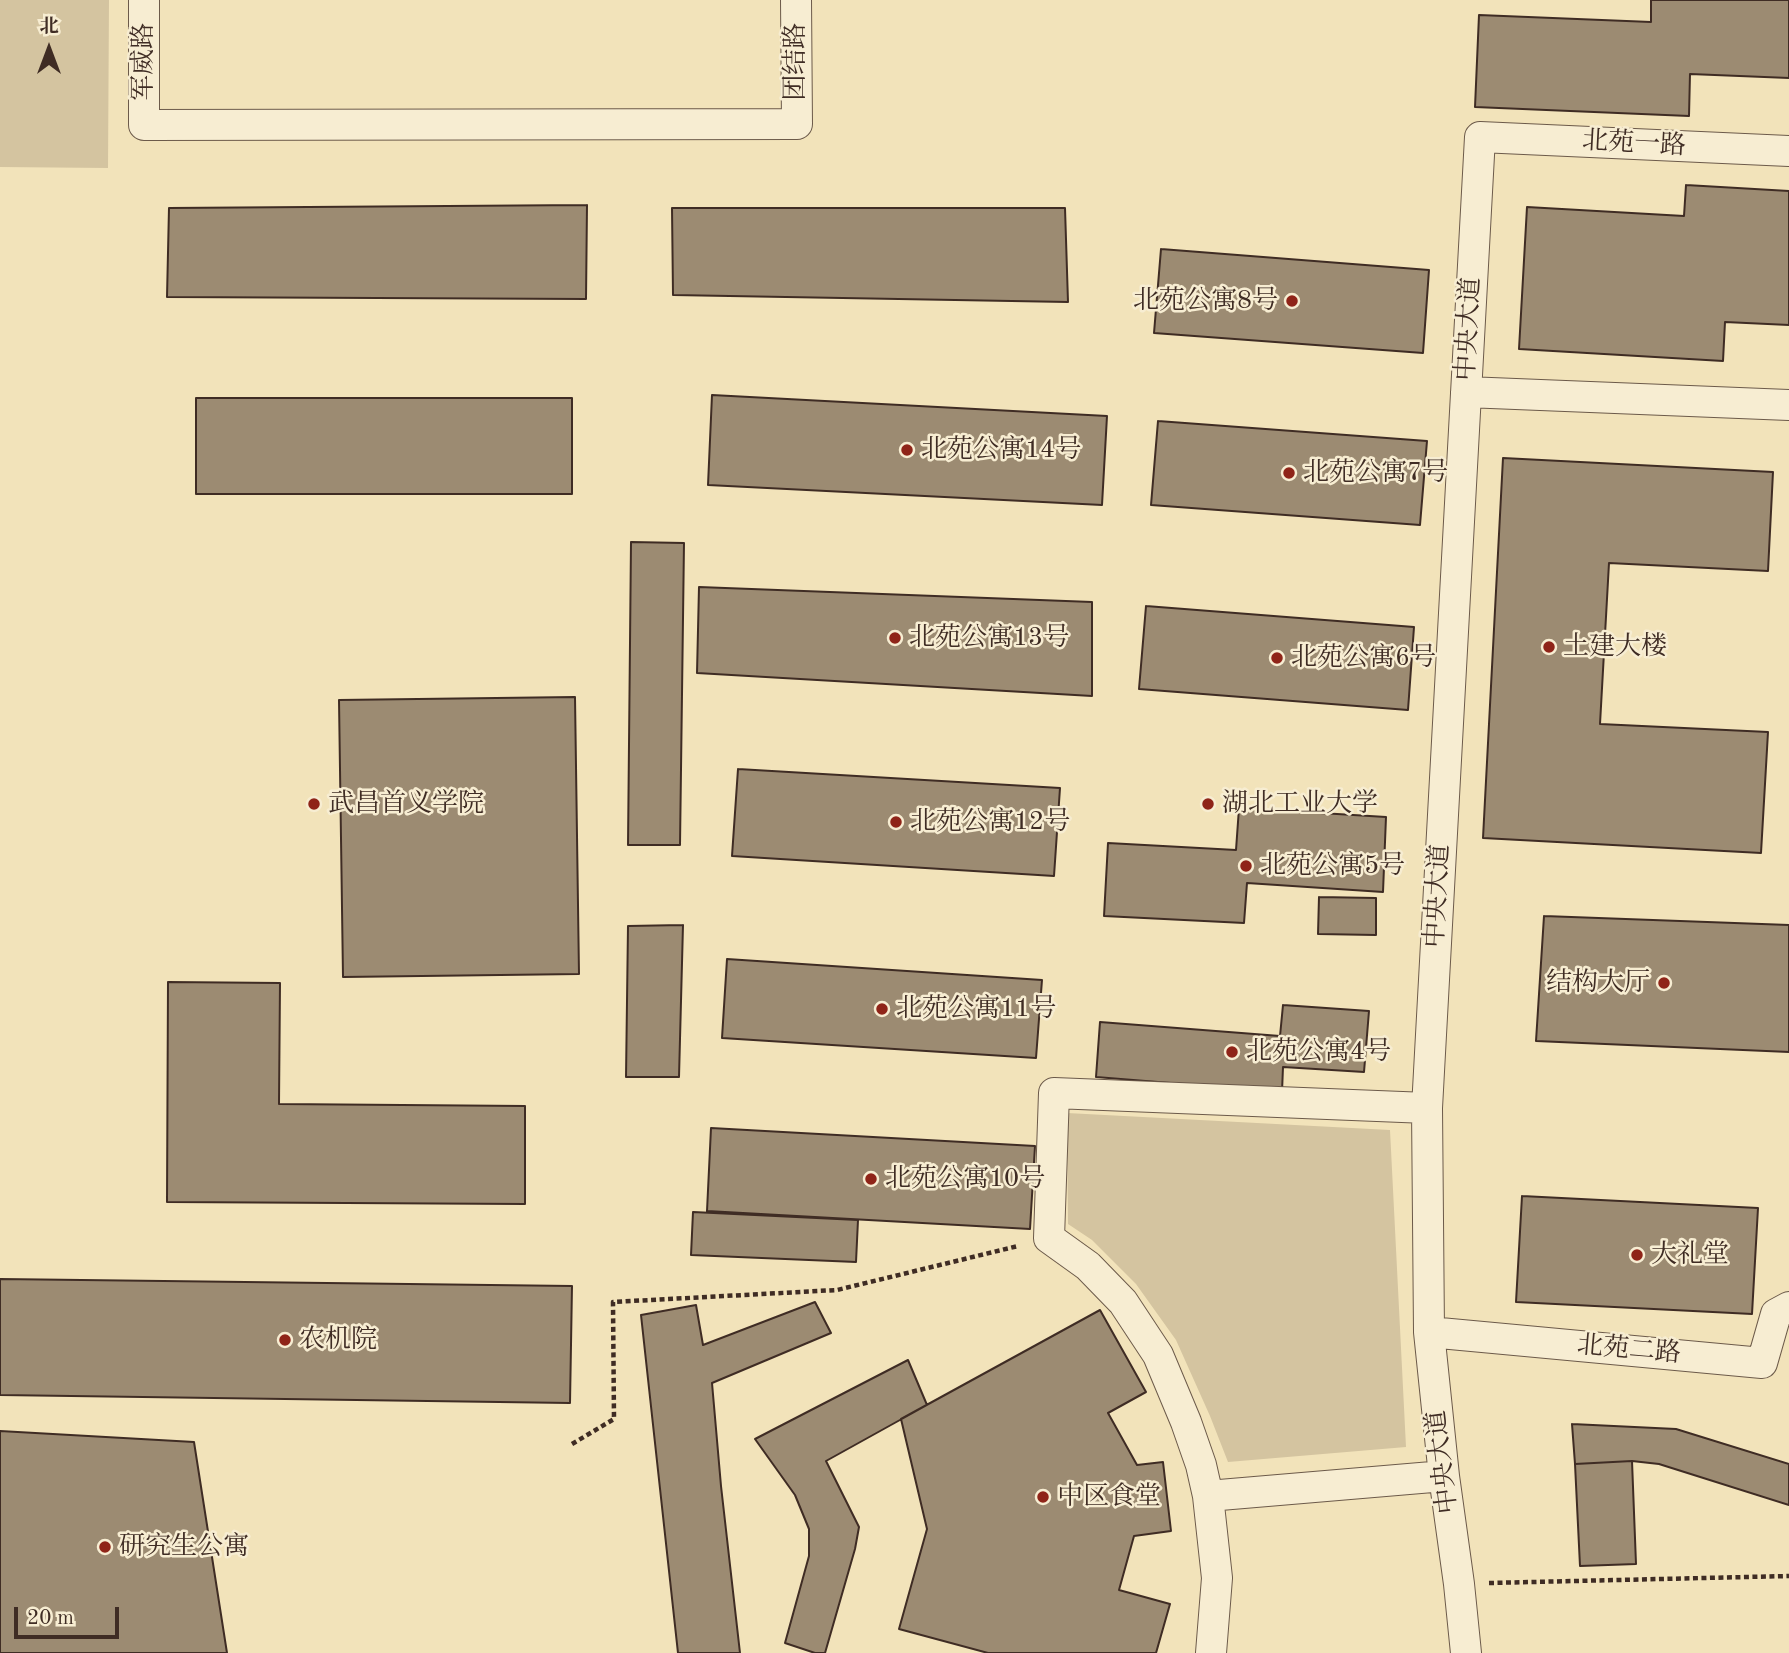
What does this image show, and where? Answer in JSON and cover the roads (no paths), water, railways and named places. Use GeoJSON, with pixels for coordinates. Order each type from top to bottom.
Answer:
{"type":"FeatureCollection","features":[{"type":"Feature","properties":{"kind":"street","name":"军威路"},"geometry":{"type":"LineString","coordinates":[[144,0],[144,125],[797,124]]}},
{"type":"Feature","properties":{"kind":"street","name":"团结路"},"geometry":{"type":"LineString","coordinates":[[796,0],[797,124]]}},
{"type":"Feature","properties":{"kind":"street","name":"北苑一路"},"geometry":{"type":"LineString","coordinates":[[1480,137],[1789,151]]}},
{"type":"Feature","properties":{"kind":"street","name":"中央大道"},"geometry":{"type":"LineString","coordinates":[[1466,1653],[1429,1332],[1427,1108],[1480,137]]}},
{"type":"Feature","properties":{"kind":"street"},"geometry":{"type":"LineString","coordinates":[[1466,392],[1789,405]]}},
{"type":"Feature","properties":{"kind":"street"},"geometry":{"type":"LineString","coordinates":[[1211,1653],[1216,1578],[1208,1496],[1198,1455],[1158,1355],[1123,1302],[1088,1266],[1049,1238],[1054,1093],[1427,1108]]}},
{"type":"Feature","properties":{"kind":"street","name":"北苑二路"},"geometry":{"type":"LineString","coordinates":[[1429,1332],[1762,1363],[1776,1314],[1789,1307]]}},
{"type":"Feature","properties":{"kind":"street"},"geometry":{"type":"LineString","coordinates":[[1208,1496],[1444,1476]]}},
{"type":"Feature","properties":{"kind":"place","name":"北苑公寓8号"},"geometry":{"type":"Point","coordinates":[1292,301]}},
{"type":"Feature","properties":{"kind":"place","name":"北苑公寓14号"},"geometry":{"type":"Point","coordinates":[907,450]}},
{"type":"Feature","properties":{"kind":"place","name":"北苑公寓7号"},"geometry":{"type":"Point","coordinates":[1289,473]}},
{"type":"Feature","properties":{"kind":"place","name":"北苑公寓13号"},"geometry":{"type":"Point","coordinates":[895,638]}},
{"type":"Feature","properties":{"kind":"place","name":"土建大楼"},"geometry":{"type":"Point","coordinates":[1549,647]}},
{"type":"Feature","properties":{"kind":"place","name":"北苑公寓6号"},"geometry":{"type":"Point","coordinates":[1277,658]}},
{"type":"Feature","properties":{"kind":"place","name":"武昌首义学院"},"geometry":{"type":"Point","coordinates":[314,804]}},
{"type":"Feature","properties":{"kind":"place","name":"湖北工业大学"},"geometry":{"type":"Point","coordinates":[1208,804]}},
{"type":"Feature","properties":{"kind":"place","name":"北苑公寓12号"},"geometry":{"type":"Point","coordinates":[896,822]}},
{"type":"Feature","properties":{"kind":"place","name":"北苑公寓5号"},"geometry":{"type":"Point","coordinates":[1246,866]}},
{"type":"Feature","properties":{"kind":"place","name":"结构大厅"},"geometry":{"type":"Point","coordinates":[1664,983]}},
{"type":"Feature","properties":{"kind":"place","name":"北苑公寓11号"},"geometry":{"type":"Point","coordinates":[882,1009]}},
{"type":"Feature","properties":{"kind":"place","name":"北苑公寓4号"},"geometry":{"type":"Point","coordinates":[1232,1052]}},
{"type":"Feature","properties":{"kind":"place","name":"北苑公寓10号"},"geometry":{"type":"Point","coordinates":[871,1179]}},
{"type":"Feature","properties":{"kind":"place","name":"大礼堂"},"geometry":{"type":"Point","coordinates":[1637,1255]}},
{"type":"Feature","properties":{"kind":"place","name":"农机院"},"geometry":{"type":"Point","coordinates":[285,1340]}},
{"type":"Feature","properties":{"kind":"place","name":"中区食堂"},"geometry":{"type":"Point","coordinates":[1043,1497]}},
{"type":"Feature","properties":{"kind":"place","name":"研究生公寓"},"geometry":{"type":"Point","coordinates":[105,1547]}}]}
